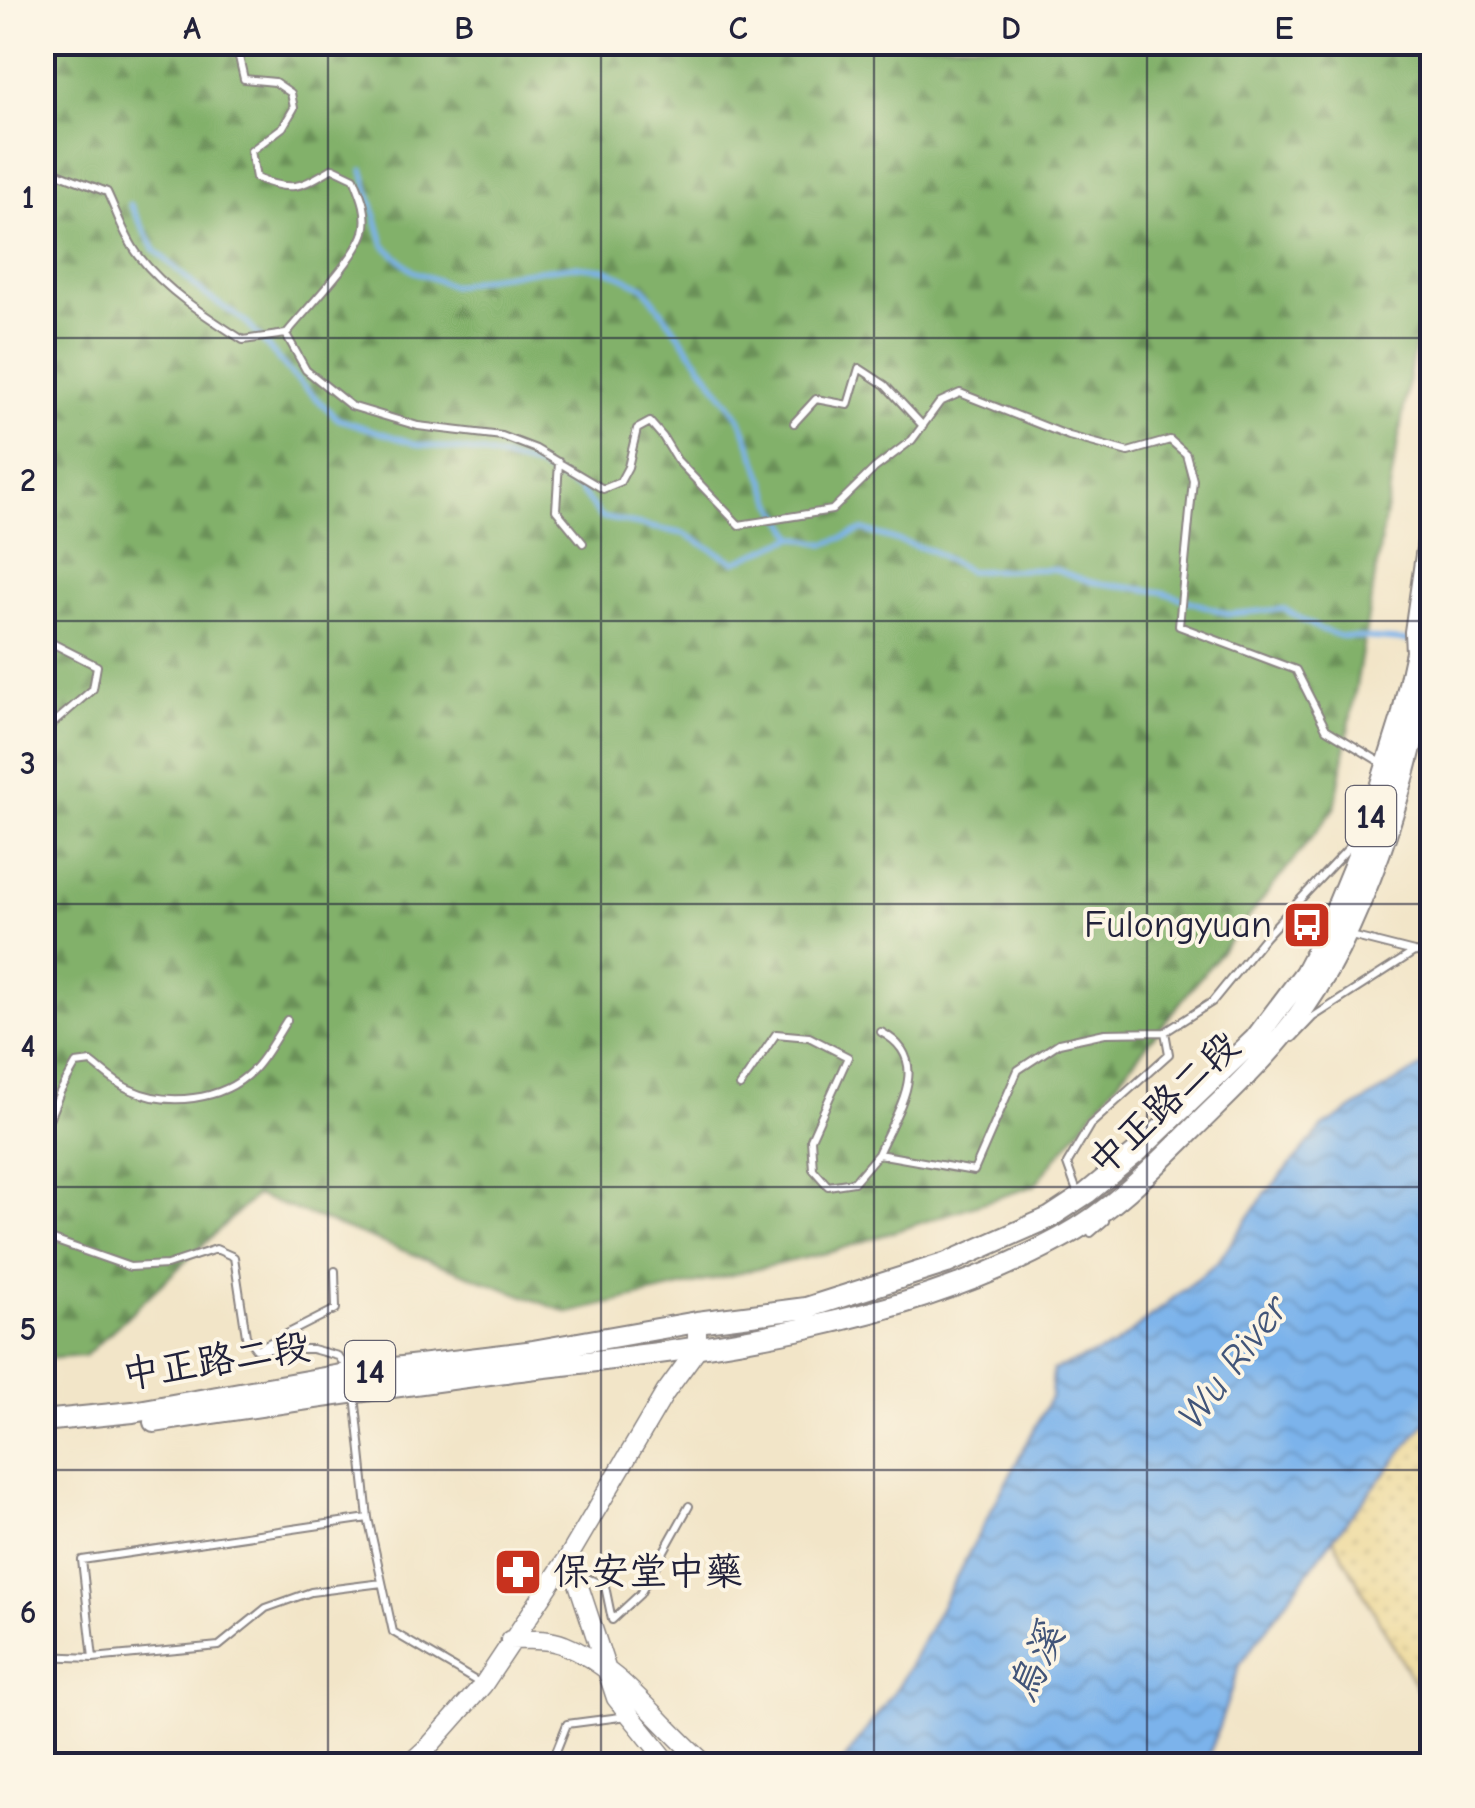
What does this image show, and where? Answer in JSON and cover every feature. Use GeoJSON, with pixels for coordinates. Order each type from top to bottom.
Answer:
{"type":"FeatureCollection","features":[{"type":"Feature","properties":{"kind":"main road","name":"中正路二段"},"geometry":{"type":"LineString","coordinates":[[42,1421],[353,1382],[697,1349],[865,1315],[968,1282],[1064,1237],[1154,1168],[1274,1050],[1305,1009],[1345,934],[1382,844],[1416,726],[1432,513]]}},
{"type":"Feature","properties":{"kind":"main road","name":"中正路二段"},"geometry":{"type":"LineString","coordinates":[[42,1435],[143,1424],[353,1382],[697,1322],[806,1308],[947,1264],[1048,1218],[1137,1152],[1212,1082],[1255,1039],[1305,973],[1367,828],[1425,637]]}},
{"type":"Feature","properties":{"kind":"main road"},"geometry":{"type":"LineString","coordinates":[[407,1766],[482,1685],[510,1640],[572,1564],[665,1393],[697,1349],[697,1322]]}},
{"type":"Feature","properties":{"kind":"main road"},"geometry":{"type":"LineString","coordinates":[[572,1564],[616,1698],[671,1766]]}},
{"type":"Feature","properties":{"kind":"main road"},"geometry":{"type":"LineString","coordinates":[[510,1640],[546,1640],[567,1645],[609,1673],[708,1766]]}},
{"type":"Feature","properties":{"kind":"lane"},"geometry":{"type":"LineString","coordinates":[[42,167],[107,192],[139,256],[202,314],[243,340],[286,334],[351,254],[364,232],[364,202],[354,178],[333,168],[306,184],[283,189],[256,178],[251,150],[283,127],[294,108],[291,93],[274,82],[244,79],[240,57],[223,42]]}},
{"type":"Feature","properties":{"kind":"lane"},"geometry":{"type":"LineString","coordinates":[[286,334],[306,370],[351,406],[418,426],[502,436],[603,488],[620,482],[628,467],[637,429],[650,422],[677,460],[740,524],[832,510],[875,468],[912,440],[940,402],[960,393],[1069,436],[1128,452],[1170,440],[1186,454],[1194,480],[1178,626],[1296,670],[1326,730],[1386,766]]}},
{"type":"Feature","properties":{"kind":"lane"},"geometry":{"type":"LineString","coordinates":[[794,422],[816,399],[848,405],[860,368],[885,384],[923,426]]}},
{"type":"Feature","properties":{"kind":"lane"},"geometry":{"type":"LineString","coordinates":[[559,464],[556,510],[583,542]]}},
{"type":"Feature","properties":{"kind":"lane"},"geometry":{"type":"LineString","coordinates":[[42,638],[96,666],[93,688],[42,733]]}},
{"type":"Feature","properties":{"kind":"lane"},"geometry":{"type":"LineString","coordinates":[[878,1154],[974,1171],[1018,1070],[1059,1042],[1104,1033],[1165,1032],[1212,1002],[1265,937],[1367,828]]}},
{"type":"Feature","properties":{"kind":"lane"},"geometry":{"type":"LineString","coordinates":[[1345,934],[1414,952],[1432,952]]}},
{"type":"Feature","properties":{"kind":"lane"},"geometry":{"type":"LineString","coordinates":[[1087,1220],[1092,1233],[1224,1112],[1313,1017],[1414,952]]}},
{"type":"Feature","properties":{"kind":"lane"},"geometry":{"type":"LineString","coordinates":[[42,1168],[43,1134],[76,1064],[90,1062],[129,1089],[174,1100],[206,1095],[233,1087],[255,1069],[288,1020]]}},
{"type":"Feature","properties":{"kind":"lane"},"geometry":{"type":"LineString","coordinates":[[740,1086],[776,1034],[810,1038],[848,1057],[811,1139],[813,1170],[828,1186],[854,1182],[878,1154],[910,1077],[908,1057],[898,1041],[880,1032]]}},
{"type":"Feature","properties":{"kind":"lane"},"geometry":{"type":"LineString","coordinates":[[1079,1198],[1067,1164],[1090,1125],[1170,1054],[1165,1032]]}},
{"type":"Feature","properties":{"kind":"lane"},"geometry":{"type":"LineString","coordinates":[[42,1236],[130,1267],[167,1266],[216,1249],[234,1258],[246,1336],[256,1350]]}},
{"type":"Feature","properties":{"kind":"lane"},"geometry":{"type":"LineString","coordinates":[[256,1350],[336,1309],[335,1271]]}},
{"type":"Feature","properties":{"kind":"lane"},"geometry":{"type":"LineString","coordinates":[[256,1350],[312,1350],[338,1356],[353,1382],[368,1518],[393,1632],[482,1685]]}},
{"type":"Feature","properties":{"kind":"lane"},"geometry":{"type":"LineString","coordinates":[[572,1564],[605,1586],[612,1620],[640,1594],[689,1506]]}},
{"type":"Feature","properties":{"kind":"lane"},"geometry":{"type":"LineString","coordinates":[[93,1658],[82,1560],[368,1518]]}},
{"type":"Feature","properties":{"kind":"lane"},"geometry":{"type":"LineString","coordinates":[[42,1656],[93,1658],[219,1646],[266,1608],[311,1592],[382,1583]]}},
{"type":"Feature","properties":{"kind":"lane"},"geometry":{"type":"LineString","coordinates":[[544,1766],[553,1759],[567,1724],[630,1716]]}},
{"type":"Feature","properties":{"kind":"green space"},"geometry":{"type":"Polygon","coordinates":[[[43,43],[1432,43],[1432,213],[1418,326],[1335,808],[1034,1186],[834,1251],[569,1313],[256,1195],[85,1356],[43,1359],[43,43]]]}},
{"type":"Feature","properties":{"kind":"sand"},"geometry":{"type":"Polygon","coordinates":[[[1432,1414],[1432,1715],[1333,1538],[1432,1414]]]}},
{"type":"Feature","properties":{"kind":"water"},"geometry":{"type":"Polygon","coordinates":[[[1432,1060],[1432,1414],[1240,1664],[1206,1765],[841,1765],[901,1682],[1051,1397],[1053,1370],[1113,1347],[1217,1263],[1263,1197],[1323,1127],[1432,1060]]]}},
{"type":"Feature","properties":{"kind":"waterway"},"geometry":{"type":"LineString","coordinates":[[363,170],[384,245],[413,271],[452,286],[493,276],[573,266],[605,269],[644,287],[740,418],[773,502],[795,537]]}},
{"type":"Feature","properties":{"kind":"waterway"},"geometry":{"type":"LineString","coordinates":[[130,204],[155,250],[204,294],[246,322],[292,375],[338,419],[416,444],[482,453],[537,467],[580,490],[600,517],[685,534],[735,562],[795,537],[826,544],[863,530],[932,551],[969,571],[1054,569],[1091,582],[1162,592],[1229,614],[1284,609],[1340,636],[1412,641]]}},
{"type":"Feature","properties":{"kind":"place","name":"Fulongyuan"},"geometry":{"type":"Point","coordinates":[1307,925]}},
{"type":"Feature","properties":{"kind":"place","name":"保安堂中藥"},"geometry":{"type":"Point","coordinates":[518,1572]}},
{"type":"Feature","properties":{"kind":"water label","name":"Wu River"},"geometry":{"type":"Point","coordinates":[1233,1362]}},
{"type":"Feature","properties":{"kind":"water label","name":"烏溪"},"geometry":{"type":"Point","coordinates":[1036,1663]}}]}
